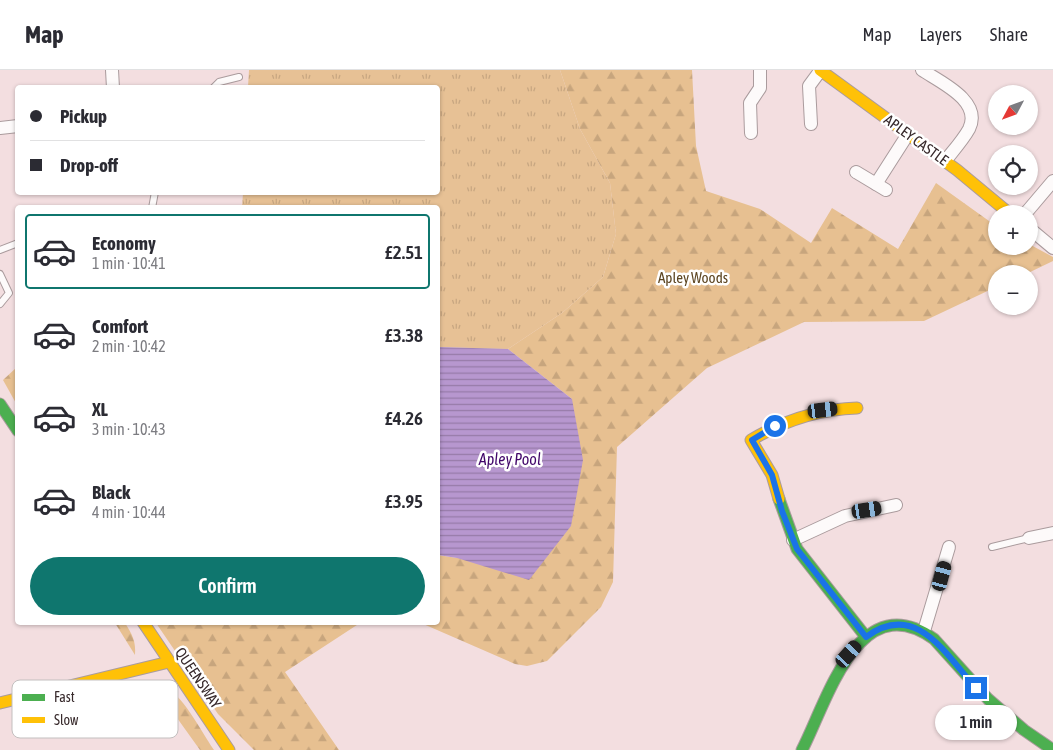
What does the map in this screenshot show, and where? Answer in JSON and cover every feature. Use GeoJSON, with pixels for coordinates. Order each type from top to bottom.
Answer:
{"type":"FeatureCollection","features":[{"type":"Feature","properties":{"kind":"street"},"geometry":{"type":"LineString","coordinates":[[112,70],[113,85]]}},
{"type":"Feature","properties":{"kind":"street"},"geometry":{"type":"LineString","coordinates":[[751,133],[750,103],[760,88],[760,70]]}},
{"type":"Feature","properties":{"kind":"street"},"geometry":{"type":"LineString","coordinates":[[811,124],[809,86],[820,70]]}},
{"type":"Feature","properties":{"kind":"street","name":"APLEY CASTLE"},"geometry":{"type":"LineString","coordinates":[[820,70],[945,161],[999,205]]}},
{"type":"Feature","properties":{"kind":"street"},"geometry":{"type":"LineString","coordinates":[[922,70],[965,99],[971,110],[972,119],[969,128],[945,161]]}},
{"type":"Feature","properties":{"kind":"street"},"geometry":{"type":"LineString","coordinates":[[0,128],[15,126]]}},
{"type":"Feature","properties":{"kind":"street"},"geometry":{"type":"LineString","coordinates":[[856,172],[881,187],[908,134]]}},
{"type":"Feature","properties":{"kind":"street"},"geometry":{"type":"LineString","coordinates":[[1033,205],[1053,181]]}},
{"type":"Feature","properties":{"kind":"street"},"geometry":{"type":"LineString","coordinates":[[1038,236],[1053,248]]}},
{"type":"Feature","properties":{"kind":"street"},"geometry":{"type":"LineString","coordinates":[[0,404],[15,426]]}},
{"type":"Feature","properties":{"kind":"street"},"geometry":{"type":"LineString","coordinates":[[857,408],[823,410],[798,416],[779,423],[752,440],[772,475],[793,540],[802,556],[866,637]]}},
{"type":"Feature","properties":{"kind":"street"},"geometry":{"type":"LineString","coordinates":[[793,540],[845,516],[896,505]]}},
{"type":"Feature","properties":{"kind":"street"},"geometry":{"type":"LineString","coordinates":[[1029,538],[1052,537]]}},
{"type":"Feature","properties":{"kind":"street"},"geometry":{"type":"LineString","coordinates":[[924,632],[950,547]]}},
{"type":"Feature","properties":{"kind":"street","name":"QUEENSWAY"},"geometry":{"type":"LineString","coordinates":[[145,625],[229,750]]}},
{"type":"Feature","properties":{"kind":"street"},"geometry":{"type":"LineString","coordinates":[[802,750],[845,660],[866,637],[885,627],[895,626],[912,626],[924,632],[941,645],[964,675],[989,700],[1038,746],[1052,750]]}},
{"type":"Feature","properties":{"kind":"street"},"geometry":{"type":"LineString","coordinates":[[95,680],[170,662]]}},
{"type":"Feature","properties":{"kind":"lane"},"geometry":{"type":"LineString","coordinates":[[216,85],[219,82],[239,76]]}},
{"type":"Feature","properties":{"kind":"lane"},"geometry":{"type":"LineString","coordinates":[[0,250],[15,244]]}},
{"type":"Feature","properties":{"kind":"lane"},"geometry":{"type":"LineString","coordinates":[[0,274],[9,295],[0,304]]}},
{"type":"Feature","properties":{"kind":"lane"},"geometry":{"type":"LineString","coordinates":[[992,547],[1029,538]]}},
{"type":"Feature","properties":{"kind":"green space"},"geometry":{"type":"Polygon","coordinates":[[[249,70],[560,70],[580,129],[610,183],[616,234],[603,277],[562,313],[508,349],[440,347],[440,205],[242,205],[243,195],[440,195],[440,85],[248,85],[249,70]]]}},
{"type":"Feature","properties":{"kind":"green space","name":"Apley Woods"},"geometry":{"type":"Polygon","coordinates":[[[560,70],[692,70],[696,146],[706,191],[760,209],[811,243],[832,208],[898,249],[936,183],[988,220],[988,255],[1038,255],[1038,249],[1053,257],[1053,261],[1038,268],[1038,265],[988,265],[988,291],[924,321],[804,322],[707,368],[617,447],[613,582],[601,607],[547,661],[527,666],[515,664],[426,625],[440,625],[440,555],[457,558],[572,399],[508,349],[562,313],[603,277],[616,234],[610,183],[580,129],[560,70]]]}},
{"type":"Feature","properties":{"kind":"green space"},"geometry":{"type":"Polygon","coordinates":[[[15,369],[15,401],[3,380],[15,369]]]}},
{"type":"Feature","properties":{"kind":"green space"},"geometry":{"type":"Polygon","coordinates":[[[116,625],[126,625],[132,634],[135,655],[116,625]]]}},
{"type":"Feature","properties":{"kind":"green space"},"geometry":{"type":"Polygon","coordinates":[[[157,625],[357,625],[285,672],[339,750],[254,750],[218,714],[157,625]]]}},
{"type":"Feature","properties":{"kind":"green space"},"geometry":{"type":"Polygon","coordinates":[[[178,697],[214,750],[200,750],[178,719],[178,697]]]}},
{"type":"Feature","properties":{"kind":"water","name":"Apley Pool"},"geometry":{"type":"Polygon","coordinates":[[[440,347],[508,349],[572,399],[583,460],[571,526],[529,580],[457,558],[440,555],[440,347]]]}},
{"type":"Feature","properties":{"kind":"traffic: fast"},"geometry":{"type":"LineString","coordinates":[[0,404],[15,426]]}},
{"type":"Feature","properties":{"kind":"traffic: fast"},"geometry":{"type":"LineString","coordinates":[[779,499],[797,549],[866,637]]}},
{"type":"Feature","properties":{"kind":"traffic: fast"},"geometry":{"type":"LineString","coordinates":[[802,750],[822,705],[849,656],[865,638],[885,627],[908,626],[934,639],[988,699],[1024,730],[1053,750]]}},
{"type":"Feature","properties":{"kind":"traffic: slow"},"geometry":{"type":"LineString","coordinates":[[820,70],[957,170],[999,205]]}},
{"type":"Feature","properties":{"kind":"traffic: slow"},"geometry":{"type":"LineString","coordinates":[[779,499],[772,475],[751,440],[789,421],[815,413],[857,408]]}},
{"type":"Feature","properties":{"kind":"traffic: slow"},"geometry":{"type":"LineString","coordinates":[[145,625],[229,750]]}},
{"type":"Feature","properties":{"kind":"traffic: slow"},"geometry":{"type":"LineString","coordinates":[[95,680],[169,662]]}},
{"type":"Feature","properties":{"kind":"traffic: slow"},"geometry":{"type":"LineString","coordinates":[[0,703],[12,700]]}},
{"type":"Feature","properties":{"kind":"route"},"geometry":{"type":"LineString","coordinates":[[775,426],[752,440],[772,475],[786,525],[797,549],[826,588],[866,637],[885,627],[912,626],[934,638],[976,688]]}}]}
